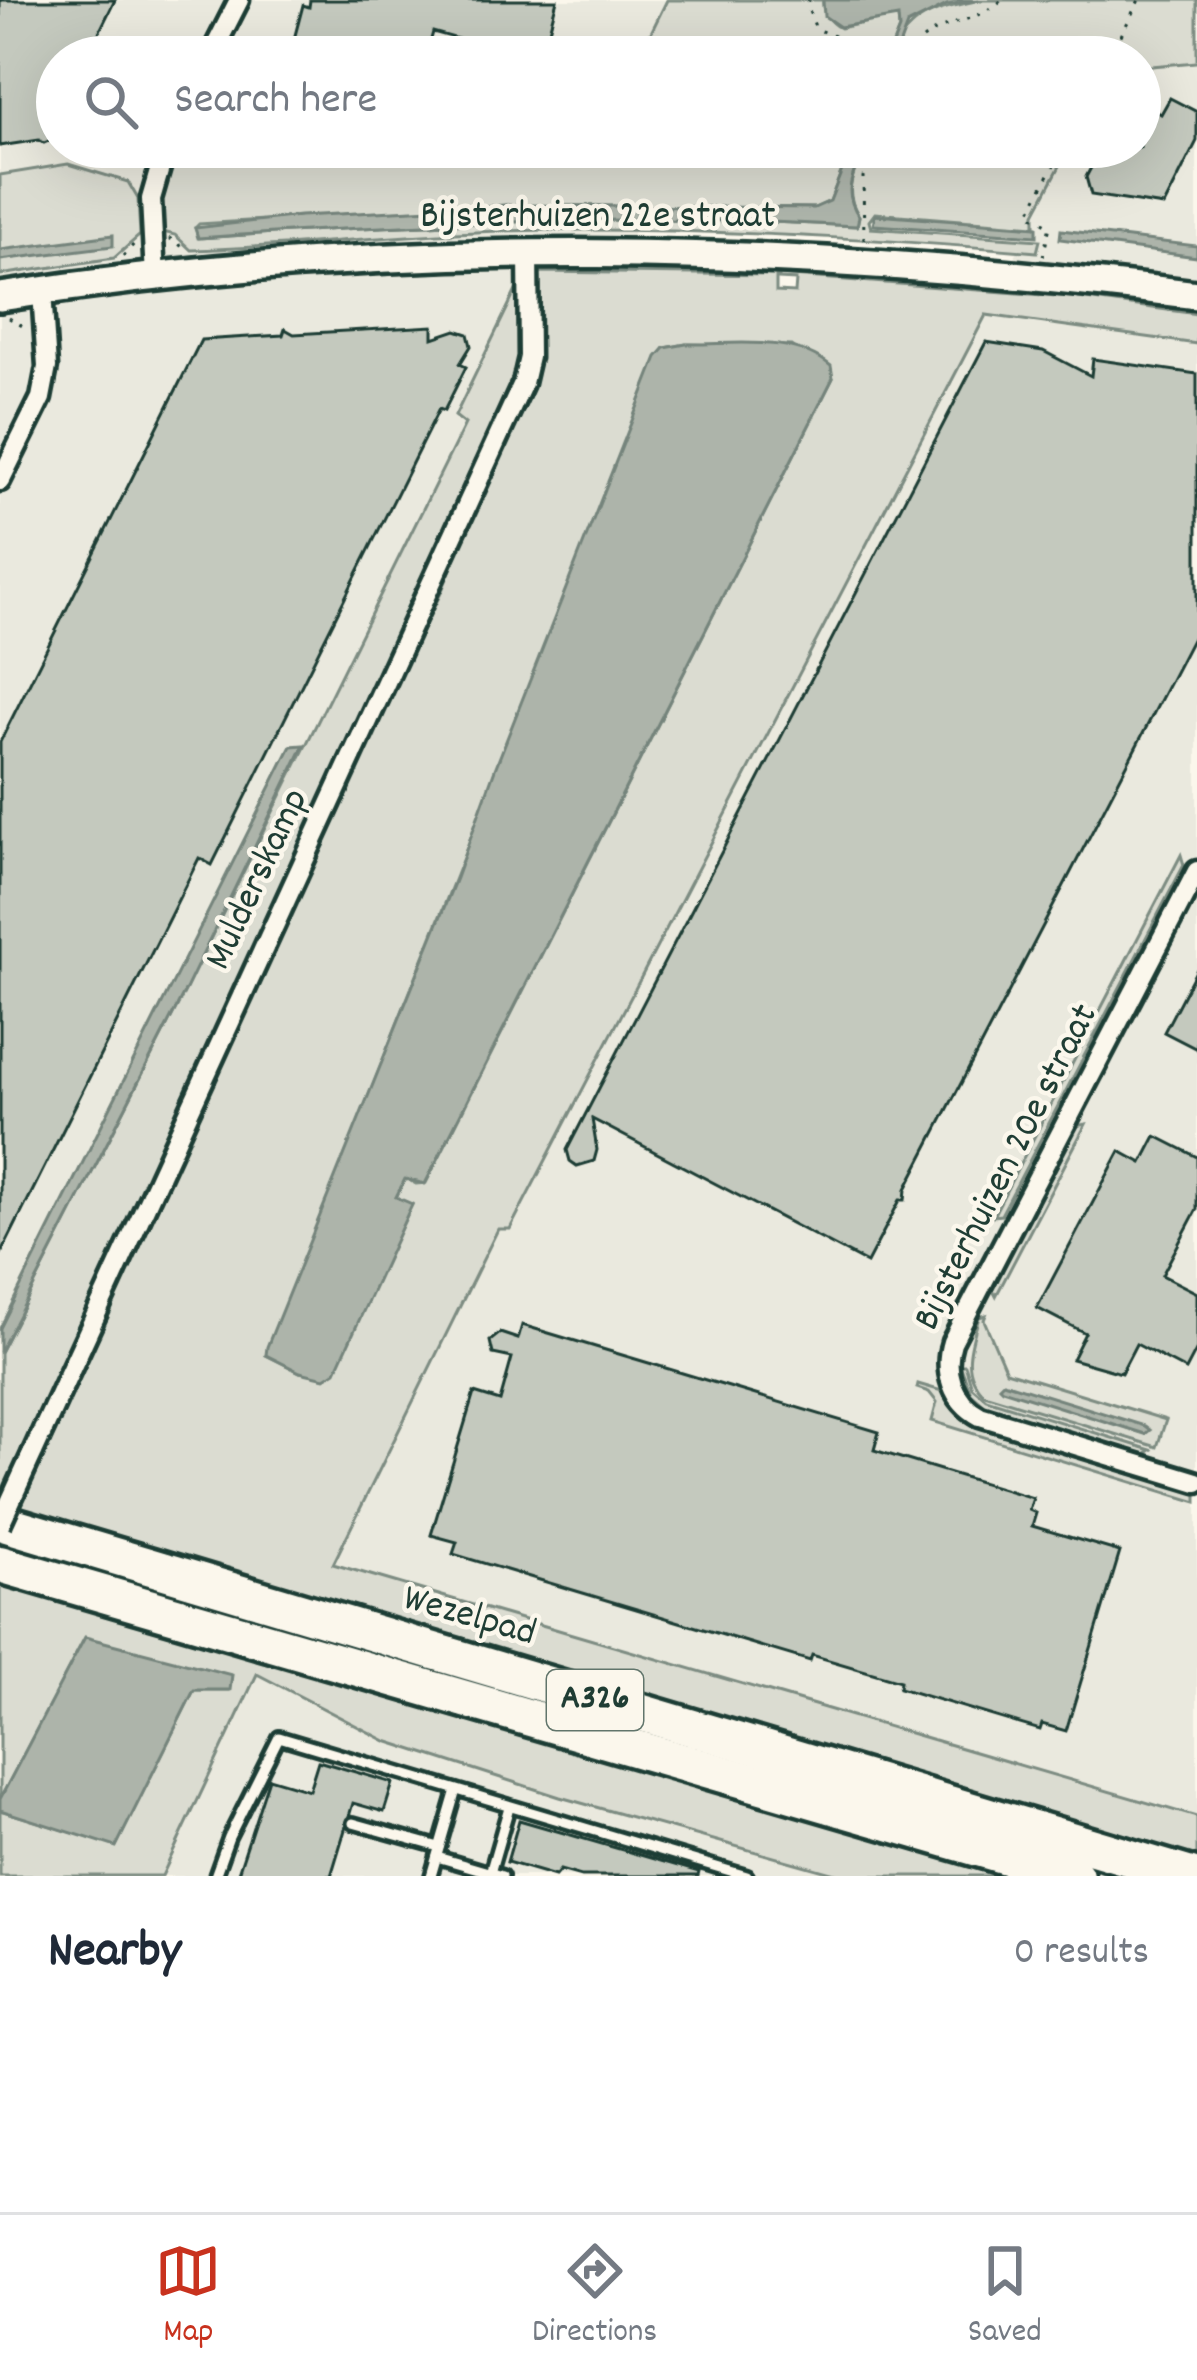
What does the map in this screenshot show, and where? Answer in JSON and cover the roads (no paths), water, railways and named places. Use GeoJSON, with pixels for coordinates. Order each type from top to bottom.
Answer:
{"type":"FeatureCollection","features":[{"type":"Feature","properties":{"kind":"highway","name":"Wezelpad"},"geometry":{"type":"LineString","coordinates":[[0,1523],[1191,1876]]}},
{"type":"Feature","properties":{"kind":"highway","name":"Wezelpad"},"geometry":{"type":"LineString","coordinates":[[0,1564],[1076,1876]]}},
{"type":"Feature","properties":{"kind":"main road","name":"Bijsterhuizen 22e straat"},"geometry":{"type":"LineString","coordinates":[[0,298],[155,277],[528,252],[842,259],[1026,274],[1197,295]]}},
{"type":"Feature","properties":{"kind":"street"},"geometry":{"type":"LineString","coordinates":[[221,36],[239,0]]}},
{"type":"Feature","properties":{"kind":"street"},"geometry":{"type":"LineString","coordinates":[[155,277],[151,199],[160,168]]}},
{"type":"Feature","properties":{"kind":"street","name":"Mulderskamp"},"geometry":{"type":"LineString","coordinates":[[0,1523],[523,382],[530,344],[528,252]]}},
{"type":"Feature","properties":{"kind":"street"},"geometry":{"type":"LineString","coordinates":[[0,481],[41,398],[47,367],[42,291]]}},
{"type":"Feature","properties":{"kind":"street","name":"Bijsterhuizen 20e straat"},"geometry":{"type":"LineString","coordinates":[[1197,871],[952,1342],[948,1364],[958,1397],[980,1416],[1197,1482]]}},
{"type":"Feature","properties":{"kind":"lane"},"geometry":{"type":"LineString","coordinates":[[215,1876],[279,1737],[747,1876]]}},
{"type":"Feature","properties":{"kind":"lane"},"geometry":{"type":"LineString","coordinates":[[431,1876],[456,1790]]}},
{"type":"Feature","properties":{"kind":"lane"},"geometry":{"type":"LineString","coordinates":[[353,1823],[496,1874],[509,1807]]}}]}
